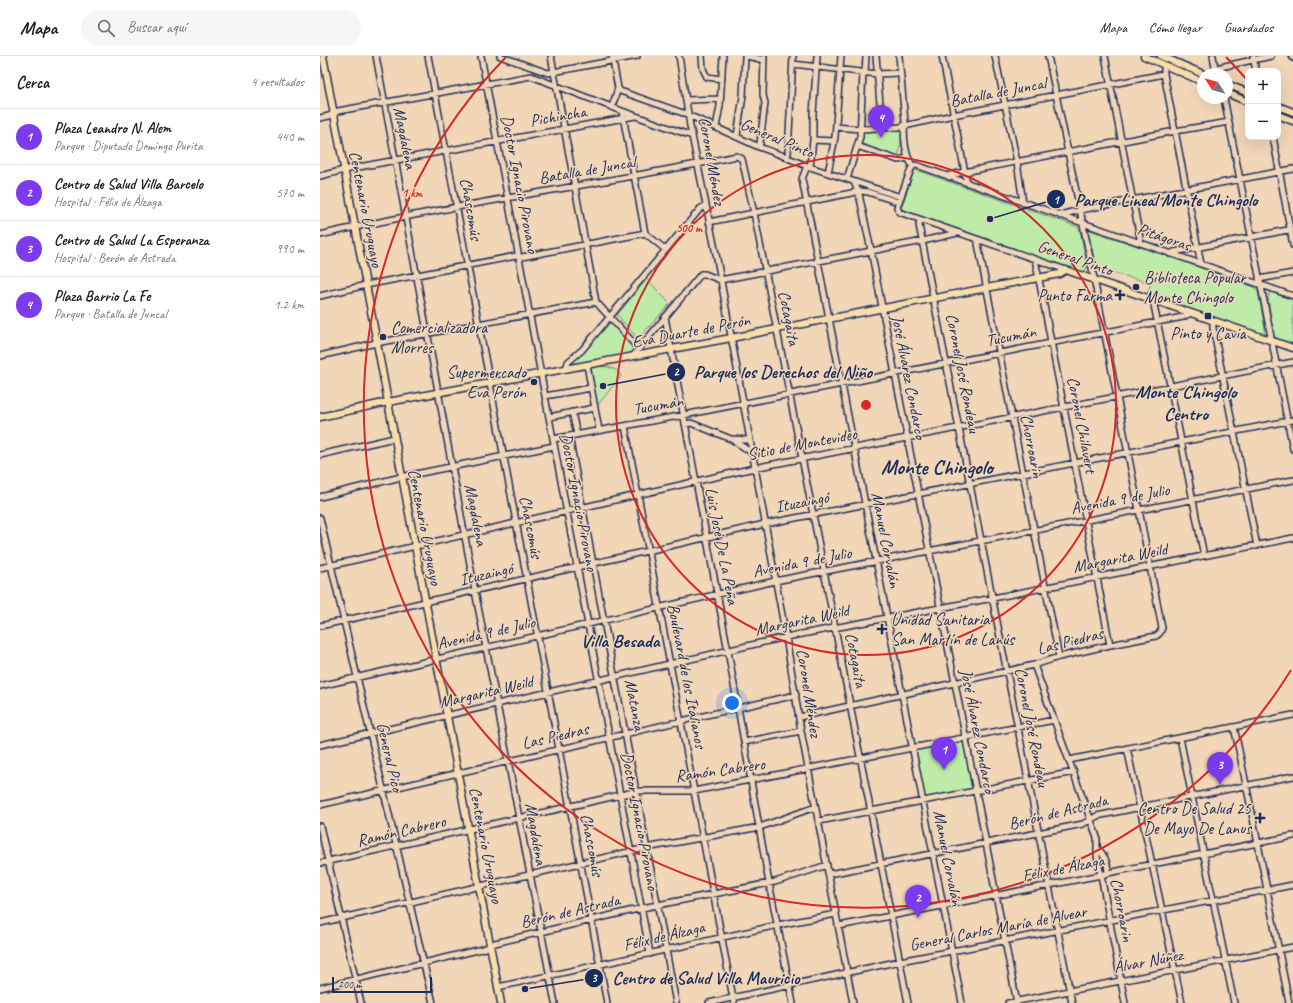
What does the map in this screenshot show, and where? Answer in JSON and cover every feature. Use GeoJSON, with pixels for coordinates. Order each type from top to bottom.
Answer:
{"type":"FeatureCollection","features":[{"type":"Feature","properties":{"kind":"main road","name":"Centenario Uruguayo"},"geometry":{"type":"LineString","coordinates":[[323,56],[501,1003]]}},
{"type":"Feature","properties":{"kind":"main road"},"geometry":{"type":"LineString","coordinates":[[1144,56],[1197,79]]}},
{"type":"Feature","properties":{"kind":"main road"},"geometry":{"type":"LineString","coordinates":[[1164,57],[1197,71]]}},
{"type":"Feature","properties":{"kind":"main road"},"geometry":{"type":"LineString","coordinates":[[1233,87],[1245,92]]}},
{"type":"Feature","properties":{"kind":"main road"},"geometry":{"type":"LineString","coordinates":[[1233,96],[1245,101]]}},
{"type":"Feature","properties":{"kind":"main road"},"geometry":{"type":"LineString","coordinates":[[1281,107],[1293,112]]}},
{"type":"Feature","properties":{"kind":"main road"},"geometry":{"type":"LineString","coordinates":[[1281,116],[1293,122]]}},
{"type":"Feature","properties":{"kind":"main road","name":"General Pinto"},"geometry":{"type":"LineString","coordinates":[[1066,270],[1293,348]]}},
{"type":"Feature","properties":{"kind":"main road","name":"Eva Duarte de Perón"},"geometry":{"type":"LineString","coordinates":[[320,417],[388,402],[731,338],[1059,274],[1066,270]]}},
{"type":"Feature","properties":{"kind":"street","name":"Magdalena"},"geometry":{"type":"LineString","coordinates":[[376,56],[452,468],[555,1003]]}},
{"type":"Feature","properties":{"kind":"street","name":"Chascomús"},"geometry":{"type":"LineString","coordinates":[[428,56],[607,1003]]}},
{"type":"Feature","properties":{"kind":"street","name":"Doctor Ignacio Pirovano"},"geometry":{"type":"LineString","coordinates":[[480,56],[498,142],[566,512],[650,954]]}},
{"type":"Feature","properties":{"kind":"street"},"geometry":{"type":"LineString","coordinates":[[500,56],[543,72],[613,58],[637,56]]}},
{"type":"Feature","properties":{"kind":"street"},"geometry":{"type":"LineString","coordinates":[[551,56],[596,302],[639,349]]}},
{"type":"Feature","properties":{"kind":"street","name":"Coronel Méndez"},"geometry":{"type":"LineString","coordinates":[[679,56],[692,136],[786,637],[801,731],[853,1003]]}},
{"type":"Feature","properties":{"kind":"street"},"geometry":{"type":"LineString","coordinates":[[702,56],[703,71],[707,77],[722,79]]}},
{"type":"Feature","properties":{"kind":"street"},"geometry":{"type":"LineString","coordinates":[[716,127],[722,79],[723,56]]}},
{"type":"Feature","properties":{"kind":"street"},"geometry":{"type":"LineString","coordinates":[[737,136],[743,96],[746,56],[764,58],[763,95],[766,103],[759,147]]}},
{"type":"Feature","properties":{"kind":"street"},"geometry":{"type":"LineString","coordinates":[[787,157],[793,56]]}},
{"type":"Feature","properties":{"kind":"street"},"geometry":{"type":"LineString","coordinates":[[808,166],[813,140],[813,114],[817,56]]}},
{"type":"Feature","properties":{"kind":"street"},"geometry":{"type":"LineString","coordinates":[[828,173],[836,127],[841,56]]}},
{"type":"Feature","properties":{"kind":"street"},"geometry":{"type":"LineString","coordinates":[[847,179],[858,146],[860,134],[866,56]]}},
{"type":"Feature","properties":{"kind":"street"},"geometry":{"type":"LineString","coordinates":[[876,56],[882,128]]}},
{"type":"Feature","properties":{"kind":"street"},"geometry":{"type":"LineString","coordinates":[[708,222],[858,192],[868,192],[899,200],[910,169],[913,166],[907,158],[899,56]]}},
{"type":"Feature","properties":{"kind":"street"},"geometry":{"type":"LineString","coordinates":[[942,56],[967,183]]}},
{"type":"Feature","properties":{"kind":"street"},"geometry":{"type":"LineString","coordinates":[[995,56],[1017,162],[1023,203]]}},
{"type":"Feature","properties":{"kind":"street"},"geometry":{"type":"LineString","coordinates":[[1048,56],[1083,224],[1149,566]]}},
{"type":"Feature","properties":{"kind":"street"},"geometry":{"type":"LineString","coordinates":[[1105,56],[1140,243]]}},
{"type":"Feature","properties":{"kind":"street"},"geometry":{"type":"LineString","coordinates":[[1213,56],[1215,68]]}},
{"type":"Feature","properties":{"kind":"street"},"geometry":{"type":"LineString","coordinates":[[1225,68],[1253,58],[1272,56]]}},
{"type":"Feature","properties":{"kind":"street"},"geometry":{"type":"LineString","coordinates":[[612,107],[619,89],[613,58]]}},
{"type":"Feature","properties":{"kind":"street"},"geometry":{"type":"LineString","coordinates":[[1253,58],[1255,68]]}},
{"type":"Feature","properties":{"kind":"street"},"geometry":{"type":"LineString","coordinates":[[793,64],[878,74],[900,73]]}},
{"type":"Feature","properties":{"kind":"street"},"geometry":{"type":"LineString","coordinates":[[1164,65],[1164,74],[1201,264]]}},
{"type":"Feature","properties":{"kind":"street","name":"Batalla de Juncal"},"geometry":{"type":"LineString","coordinates":[[836,127],[860,129],[904,126],[1005,104],[1164,74]]}},
{"type":"Feature","properties":{"kind":"street"},"geometry":{"type":"LineString","coordinates":[[320,118],[334,114],[338,111],[528,76],[692,136]]}},
{"type":"Feature","properties":{"kind":"street"},"geometry":{"type":"LineString","coordinates":[[619,89],[689,115]]}},
{"type":"Feature","properties":{"kind":"street"},"geometry":{"type":"LineString","coordinates":[[686,100],[720,99]]}},
{"type":"Feature","properties":{"kind":"street"},"geometry":{"type":"LineString","coordinates":[[1225,104],[1276,366],[1290,421],[1293,449]]}},
{"type":"Feature","properties":{"kind":"street"},"geometry":{"type":"LineString","coordinates":[[622,111],[645,233],[666,250]]}},
{"type":"Feature","properties":{"kind":"street","name":"General Pinto"},"geometry":{"type":"LineString","coordinates":[[689,115],[759,147],[847,179],[899,200],[897,209],[899,212],[1066,270]]}},
{"type":"Feature","properties":{"kind":"street","name":"Pichincha"},"geometry":{"type":"LineString","coordinates":[[320,176],[344,170],[636,116]]}},
{"type":"Feature","properties":{"kind":"street"},"geometry":{"type":"LineString","coordinates":[[948,177],[950,175],[964,172],[1229,122]]}},
{"type":"Feature","properties":{"kind":"street"},"geometry":{"type":"LineString","coordinates":[[813,140],[834,141]]}},
{"type":"Feature","properties":{"kind":"street"},"geometry":{"type":"LineString","coordinates":[[1274,140],[1292,230],[1293,245]]}},
{"type":"Feature","properties":{"kind":"street"},"geometry":{"type":"LineString","coordinates":[[858,146],[898,160],[907,158]]}},
{"type":"Feature","properties":{"kind":"street","name":"Batalla de Juncal"},"geometry":{"type":"LineString","coordinates":[[320,236],[355,227],[575,186],[737,156],[741,158]]}},
{"type":"Feature","properties":{"kind":"street","name":"Cotagaita"},"geometry":{"type":"LineString","coordinates":[[741,158],[743,161],[754,213],[777,329],[908,1003]]}},
{"type":"Feature","properties":{"kind":"street","name":"Pitágoras"},"geometry":{"type":"LineString","coordinates":[[913,166],[916,165],[1293,296]]}},
{"type":"Feature","properties":{"kind":"street","name":"Manuel Corvalán"},"geometry":{"type":"LineString","coordinates":[[808,166],[802,176],[962,1003]]}},
{"type":"Feature","properties":{"kind":"street"},"geometry":{"type":"LineString","coordinates":[[1060,216],[1080,210],[1293,169]]}},
{"type":"Feature","properties":{"kind":"street","name":"José Álvarez Condarco"},"geometry":{"type":"LineString","coordinates":[[854,182],[858,192],[871,250],[928,551],[1017,1002]]}},
{"type":"Feature","properties":{"kind":"street"},"geometry":{"type":"LineString","coordinates":[[566,369],[568,362],[582,350],[700,209],[705,206]]}},
{"type":"Feature","properties":{"kind":"street","name":"Coronel José Rondeau"},"geometry":{"type":"LineString","coordinates":[[920,220],[919,225],[1072,1003]]}},
{"type":"Feature","properties":{"kind":"street"},"geometry":{"type":"LineString","coordinates":[[1170,254],[1292,230]]}},
{"type":"Feature","properties":{"kind":"street"},"geometry":{"type":"LineString","coordinates":[[320,296],[366,285],[645,233]]}},
{"type":"Feature","properties":{"kind":"street"},"geometry":{"type":"LineString","coordinates":[[633,356],[701,274],[705,274],[720,280],[923,241],[957,233]]}},
{"type":"Feature","properties":{"kind":"street","name":"Chorroarin"},"geometry":{"type":"LineString","coordinates":[[978,240],[1044,587],[1059,657]]}},
{"type":"Feature","properties":{"kind":"street","name":"Coronel Chilavert"},"geometry":{"type":"LineString","coordinates":[[1035,259],[1110,645]]}},
{"type":"Feature","properties":{"kind":"street"},"geometry":{"type":"LineString","coordinates":[[1259,279],[1293,273]]}},
{"type":"Feature","properties":{"kind":"street"},"geometry":{"type":"LineString","coordinates":[[1153,300],[1204,556]]}},
{"type":"Feature","properties":{"kind":"street"},"geometry":{"type":"LineString","coordinates":[[320,356],[376,343],[596,302]]}},
{"type":"Feature","properties":{"kind":"street","name":"Tucumán"},"geometry":{"type":"LineString","coordinates":[[553,439],[691,414],[1157,322],[1184,318],[1191,313]]}},
{"type":"Feature","properties":{"kind":"street","name":"Luis José De La Peña"},"geometry":{"type":"LineString","coordinates":[[665,317],[684,415],[687,423],[706,538],[728,651],[769,884],[793,1003]]}},
{"type":"Feature","properties":{"kind":"street"},"geometry":{"type":"LineString","coordinates":[[1213,321],[1213,328],[1257,546]]}},
{"type":"Feature","properties":{"kind":"street","name":"Sitio de Montevideo"},"geometry":{"type":"LineString","coordinates":[[320,568],[754,468],[1293,362]]}},
{"type":"Feature","properties":{"kind":"street"},"geometry":{"type":"LineString","coordinates":[[587,365],[599,430]]}},
{"type":"Feature","properties":{"kind":"street"},"geometry":{"type":"LineString","coordinates":[[545,396],[591,388]]}},
{"type":"Feature","properties":{"kind":"street"},"geometry":{"type":"LineString","coordinates":[[549,417],[594,408]]}},
{"type":"Feature","properties":{"kind":"street"},"geometry":{"type":"LineString","coordinates":[[572,412],[577,434]]}},
{"type":"Feature","properties":{"kind":"street"},"geometry":{"type":"LineString","coordinates":[[691,414],[687,423],[732,439],[751,452]]}},
{"type":"Feature","properties":{"kind":"street","name":"Ituzaingó"},"geometry":{"type":"LineString","coordinates":[[320,626],[812,514],[1290,421]]}},
{"type":"Feature","properties":{"kind":"street","name":"Boulevard de los Italianos"},"geometry":{"type":"LineString","coordinates":[[625,426],[650,550],[733,1000]]}},
{"type":"Feature","properties":{"kind":"street","name":"Matanza"},"geometry":{"type":"LineString","coordinates":[[570,436],[676,1003]]}},
{"type":"Feature","properties":{"kind":"street"},"geometry":{"type":"LineString","coordinates":[[320,455],[394,438]]}},
{"type":"Feature","properties":{"kind":"street"},"geometry":{"type":"LineString","coordinates":[[732,439],[749,440]]}},
{"type":"Feature","properties":{"kind":"street"},"geometry":{"type":"LineString","coordinates":[[320,497],[401,477],[452,468],[554,446]]}},
{"type":"Feature","properties":{"kind":"street","name":"Avenida 9 de Julio"},"geometry":{"type":"LineString","coordinates":[[320,686],[775,581],[981,540],[1034,531],[1086,519],[1293,480]]}},
{"type":"Feature","properties":{"kind":"street","name":"General Pico"},"geometry":{"type":"LineString","coordinates":[[320,518],[433,1003]]}},
{"type":"Feature","properties":{"kind":"street","name":"Margarita Weild"},"geometry":{"type":"LineString","coordinates":[[320,745],[786,637],[993,598],[1293,538]]}},
{"type":"Feature","properties":{"kind":"street","name":"Las Piedras"},"geometry":{"type":"LineString","coordinates":[[799,717],[1034,665],[1059,657],[1160,634],[1162,628],[1149,566]]}},
{"type":"Feature","properties":{"kind":"street","name":"Chorroarin"},"geometry":{"type":"LineString","coordinates":[[1034,665],[1098,839],[1097,856],[1102,875],[1125,1003]]}},
{"type":"Feature","properties":{"kind":"street","name":"Las Piedras"},"geometry":{"type":"LineString","coordinates":[[320,804],[559,750],[681,720],[796,695]]}},
{"type":"Feature","properties":{"kind":"street"},"geometry":{"type":"LineString","coordinates":[[1069,760],[1293,716]]}},
{"type":"Feature","properties":{"kind":"street","name":"Ramón Cabrero"},"geometry":{"type":"LineString","coordinates":[[320,863],[620,795],[637,792],[694,791],[1054,720]]}},
{"type":"Feature","properties":{"kind":"street"},"geometry":{"type":"LineString","coordinates":[[1234,727],[1289,1003]]}},
{"type":"Feature","properties":{"kind":"street"},"geometry":{"type":"LineString","coordinates":[[744,742],[801,731]]}},
{"type":"Feature","properties":{"kind":"street"},"geometry":{"type":"LineString","coordinates":[[1180,738],[1234,1003]]}},
{"type":"Feature","properties":{"kind":"street"},"geometry":{"type":"LineString","coordinates":[[1127,748],[1182,1003]]}},
{"type":"Feature","properties":{"kind":"street"},"geometry":{"type":"LineString","coordinates":[[819,821],[1074,772]]}},
{"type":"Feature","properties":{"kind":"street","name":"Berón de Astrada"},"geometry":{"type":"LineString","coordinates":[[829,874],[1083,824],[1097,816],[1293,776]]}},
{"type":"Feature","properties":{"kind":"street"},"geometry":{"type":"LineString","coordinates":[[320,924],[646,848],[760,827],[816,806]]}},
{"type":"Feature","properties":{"kind":"street"},"geometry":{"type":"LineString","coordinates":[[320,826],[361,1003]]}},
{"type":"Feature","properties":{"kind":"street","name":"Félix de Álzaga"},"geometry":{"type":"LineString","coordinates":[[839,926],[1293,836]]}},
{"type":"Feature","properties":{"kind":"street"},"geometry":{"type":"LineString","coordinates":[[1097,848],[1103,853],[1108,868],[1108,873]]}},
{"type":"Feature","properties":{"kind":"street","name":"Berón de Astrada"},"geometry":{"type":"LineString","coordinates":[[320,988],[486,948],[491,945],[541,932],[642,908],[769,884],[827,865]]}},
{"type":"Feature","properties":{"kind":"street","name":"General Carlos María de Alvear"},"geometry":{"type":"LineString","coordinates":[[710,1003],[733,1000],[900,961],[1293,885]]}},
{"type":"Feature","properties":{"kind":"street","name":"Félix de Álzaga"},"geometry":{"type":"LineString","coordinates":[[498,987],[778,925],[836,914]]}},
{"type":"Feature","properties":{"kind":"street","name":"Álvar Núñez"},"geometry":{"type":"LineString","coordinates":[[1008,1003],[1293,947]]}},
{"type":"Feature","properties":{"kind":"green space"},"geometry":{"type":"Polygon","coordinates":[[[901,129],[903,131],[898,157],[860,145],[862,131],[901,129]]]}},
{"type":"Feature","properties":{"kind":"green space"},"geometry":{"type":"Polygon","coordinates":[[[916,170],[1078,227],[1087,266],[1086,269],[1080,272],[978,240],[901,209],[914,171],[916,170]]]}},
{"type":"Feature","properties":{"kind":"green space"},"geometry":{"type":"Polygon","coordinates":[[[1088,230],[1188,263],[1254,287],[1258,292],[1265,329],[1264,333],[1260,334],[1175,305],[1147,294],[1151,283],[1096,268],[1088,230]]]}},
{"type":"Feature","properties":{"kind":"green space"},"geometry":{"type":"Polygon","coordinates":[[[647,279],[670,304],[638,339],[617,315],[647,279]]]}},
{"type":"Feature","properties":{"kind":"green space"},"geometry":{"type":"Polygon","coordinates":[[[1270,292],[1293,300],[1293,345],[1274,339],[1268,297],[1270,292]]]}},
{"type":"Feature","properties":{"kind":"green space"},"geometry":{"type":"Polygon","coordinates":[[[609,321],[612,322],[635,351],[633,353],[572,365],[572,361],[609,321]]]}},
{"type":"Feature","properties":{"kind":"green space"},"geometry":{"type":"Polygon","coordinates":[[[594,366],[616,370],[621,376],[596,407],[590,370],[594,366]]]}},
{"type":"Feature","properties":{"kind":"green space"},"geometry":{"type":"Polygon","coordinates":[[[965,738],[975,790],[923,801],[912,748],[965,738]]]}},
{"type":"Feature","properties":{"kind":"place","name":"Plaza Barrio La Fe"},"geometry":{"type":"Point","coordinates":[881,138]}},
{"type":"Feature","properties":{"kind":"place","name":"Parque Lineal Monte Chingolo"},"geometry":{"type":"Point","coordinates":[990,219]}},
{"type":"Feature","properties":{"kind":"place","name":"Biblioteca Popular Monte Chingolo"},"geometry":{"type":"Point","coordinates":[1136,287]}},
{"type":"Feature","properties":{"kind":"place","name":"Punto Farma"},"geometry":{"type":"Point","coordinates":[1120,295]}},
{"type":"Feature","properties":{"kind":"place","name":"Pinto y Cavia"},"geometry":{"type":"Point","coordinates":[1208,316]}},
{"type":"Feature","properties":{"kind":"place","name":"Comercializadora Morres"},"geometry":{"type":"Point","coordinates":[383,337]}},
{"type":"Feature","properties":{"kind":"place","name":"Supermercado Eva Perón"},"geometry":{"type":"Point","coordinates":[534,382]}},
{"type":"Feature","properties":{"kind":"place","name":"Parque los Derechos del Niño"},"geometry":{"type":"Point","coordinates":[603,386]}},
{"type":"Feature","properties":{"kind":"place","name":"Unidad Sanitaria San Martín de Lanús"},"geometry":{"type":"Point","coordinates":[882,629]}},
{"type":"Feature","properties":{"kind":"place","name":"Plaza Leandro N. Alem"},"geometry":{"type":"Point","coordinates":[944,770]}},
{"type":"Feature","properties":{"kind":"place","name":"Centro de Salud La Esperanza"},"geometry":{"type":"Point","coordinates":[1220,785]}},
{"type":"Feature","properties":{"kind":"place","name":"Centro De Salud 25 De Mayo De Lanus"},"geometry":{"type":"Point","coordinates":[1260,818]}},
{"type":"Feature","properties":{"kind":"place","name":"Centro de Salud Villa Barcelo"},"geometry":{"type":"Point","coordinates":[918,918]}},
{"type":"Feature","properties":{"kind":"place","name":"Centro de Salud Villa Mauricio"},"geometry":{"type":"Point","coordinates":[525,989]}},
{"type":"Feature","properties":{"kind":"district","name":"Monte Chingolo Centro"},"geometry":{"type":"Point","coordinates":[1186,403]}},
{"type":"Feature","properties":{"kind":"district","name":"Monte Chingolo"},"geometry":{"type":"Point","coordinates":[937,467]}},
{"type":"Feature","properties":{"kind":"district","name":"Villa Besada"},"geometry":{"type":"Point","coordinates":[620,641]}}]}
